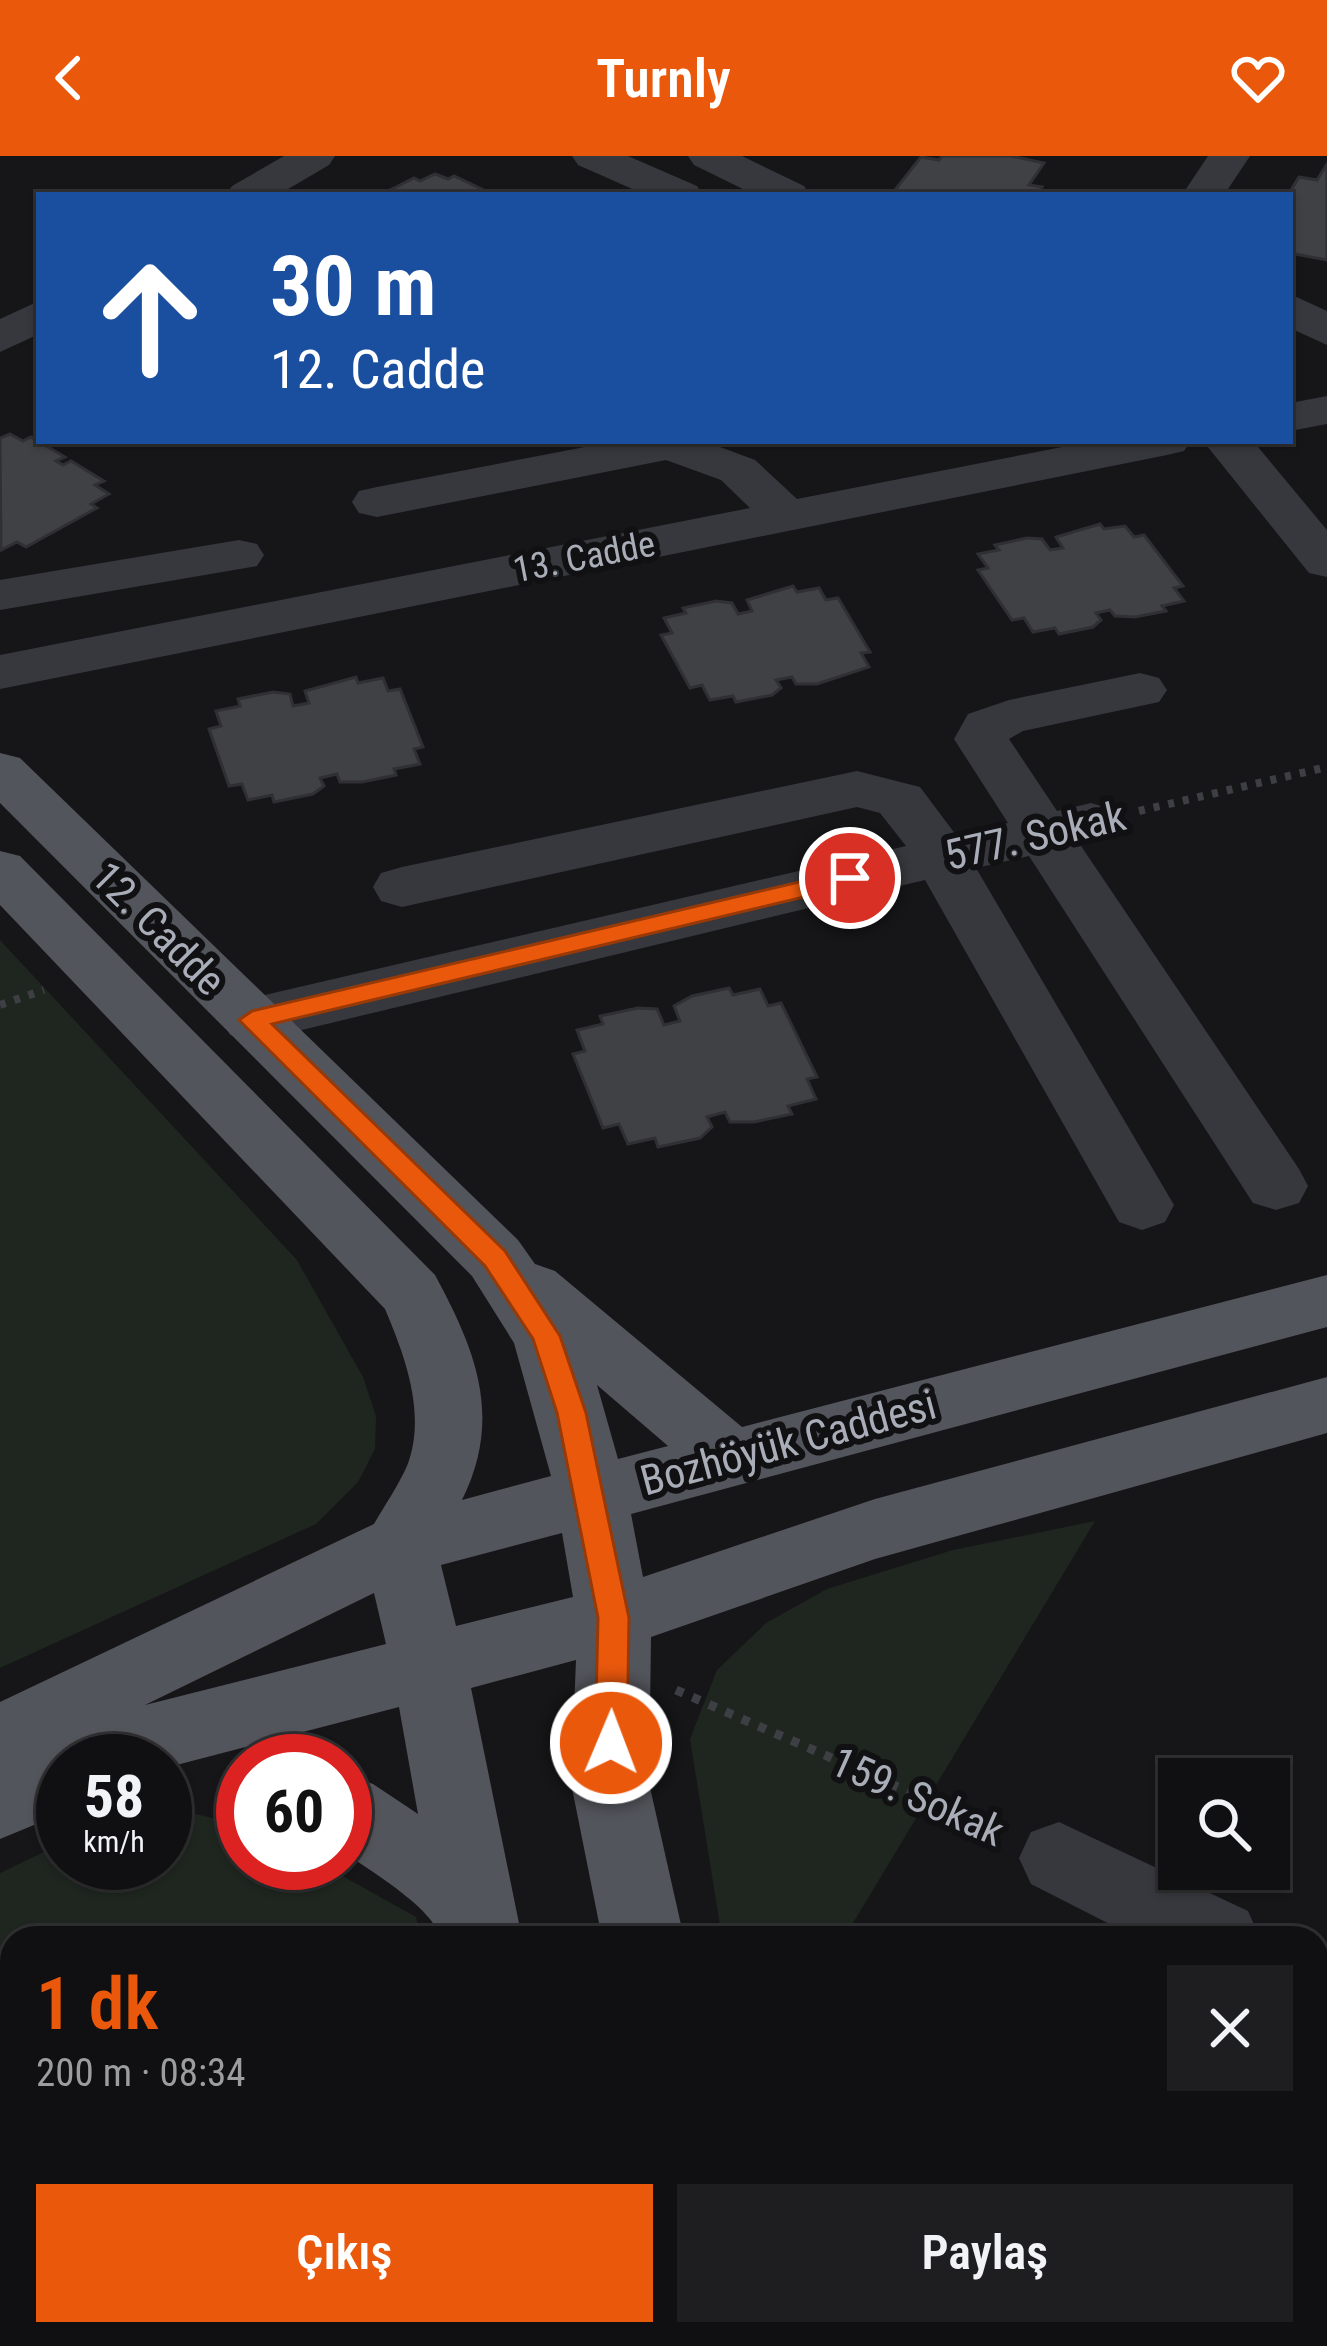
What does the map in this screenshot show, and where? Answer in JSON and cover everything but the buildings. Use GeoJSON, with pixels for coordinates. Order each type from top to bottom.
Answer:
{"type":"FeatureCollection","features":[{"type":"Feature","properties":{"kind":"main road","name":"12. Cadde"},"geometry":{"type":"LineString","coordinates":[[0,771],[495,1258],[546,1336],[572,1413],[591,1494],[613,1640],[610,1783],[640,1926]]}},
{"type":"Feature","properties":{"kind":"main road","name":"12. Cadde"},"geometry":{"type":"LineString","coordinates":[[0,870],[411,1293],[434,1337],[445,1384],[446,1453],[400,1546]]}},
{"type":"Feature","properties":{"kind":"main road"},"geometry":{"type":"LineString","coordinates":[[495,1258],[729,1457]]}},
{"type":"Feature","properties":{"kind":"main road","name":"Bozhöyük Caddesi"},"geometry":{"type":"LineString","coordinates":[[0,1739],[400,1546],[1327,1301]]}},
{"type":"Feature","properties":{"kind":"main road"},"geometry":{"type":"LineString","coordinates":[[181,1734],[429,1667],[613,1640],[875,1528],[1327,1405]]}},
{"type":"Feature","properties":{"kind":"main road"},"geometry":{"type":"LineString","coordinates":[[400,1546],[429,1667],[478,1923]]}},
{"type":"Feature","properties":{"kind":"main road"},"geometry":{"type":"LineString","coordinates":[[0,1804],[36,1788]]}},
{"type":"Feature","properties":{"kind":"main road"},"geometry":{"type":"LineString","coordinates":[[372,1827],[427,1865],[478,1923]]}},
{"type":"Feature","properties":{"kind":"street"},"geometry":{"type":"LineString","coordinates":[[252,192],[314,156]]}},
{"type":"Feature","properties":{"kind":"street"},"geometry":{"type":"LineString","coordinates":[[593,156],[675,192]]}},
{"type":"Feature","properties":{"kind":"street"},"geometry":{"type":"LineString","coordinates":[[709,156],[783,192]]}},
{"type":"Feature","properties":{"kind":"street"},"geometry":{"type":"LineString","coordinates":[[1205,192],[1229,156]]}},
{"type":"Feature","properties":{"kind":"street"},"geometry":{"type":"LineString","coordinates":[[0,338],[36,317]]}},
{"type":"Feature","properties":{"kind":"street"},"geometry":{"type":"LineString","coordinates":[[1293,416],[1327,410]]}},
{"type":"Feature","properties":{"kind":"street","name":"13. Cadde"},"geometry":{"type":"LineString","coordinates":[[0,672],[1152,444]]}},
{"type":"Feature","properties":{"kind":"street"},"geometry":{"type":"LineString","coordinates":[[1229,444],[1327,562]]}},
{"type":"Feature","properties":{"kind":"street"},"geometry":{"type":"LineString","coordinates":[[377,502],[670,446],[738,470],[786,516]]}},
{"type":"Feature","properties":{"kind":"street"},"geometry":{"type":"LineString","coordinates":[[0,595],[239,555]]}},
{"type":"Feature","properties":{"kind":"street"},"geometry":{"type":"LineString","coordinates":[[1140,690],[987,726],[981,739],[1067,827],[1276,1186]]}},
{"type":"Feature","properties":{"kind":"street"},"geometry":{"type":"LineString","coordinates":[[402,887],[857,789],[886,791],[905,800],[942,857],[1142,1205]]}},
{"type":"Feature","properties":{"kind":"street","name":"577. Sokak"},"geometry":{"type":"LineString","coordinates":[[252,1020],[1067,827]]}},
{"type":"Feature","properties":{"kind":"street","name":"159. Sokak"},"geometry":{"type":"LineString","coordinates":[[1059,1858],[1196,1926]]}},
{"type":"Feature","properties":{"kind":"path","name":"577. Sokak"},"geometry":{"type":"LineString","coordinates":[[1067,827],[1327,766]]}},
{"type":"Feature","properties":{"kind":"path","name":"159. Sokak"},"geometry":{"type":"LineString","coordinates":[[613,1640],[1059,1858]]}},
{"type":"Feature","properties":{"kind":"shaded area"},"geometry":{"type":"Polygon","coordinates":[[[0,940],[297,1260],[363,1377],[376,1416],[375,1449],[358,1482],[316,1524],[0,1668],[0,940]]]}},
{"type":"Feature","properties":{"kind":"shaded area"},"geometry":{"type":"Polygon","coordinates":[[[1095,1521],[851,1926],[720,1926],[690,1739],[717,1670],[766,1623],[827,1589],[953,1550],[1095,1521]]]}},
{"type":"Feature","properties":{"kind":"shaded area"},"geometry":{"type":"Polygon","coordinates":[[[192,1813],[216,1819],[216,1890],[368,1890],[416,1917],[418,1926],[0,1926],[0,1873],[36,1856],[36,1890],[192,1890],[192,1813]]]}},
{"type":"Feature","properties":{"kind":"route"},"geometry":{"type":"LineString","coordinates":[[611,1743],[614,1618],[572,1413],[546,1336],[495,1258],[252,1020],[850,878]]}}]}
